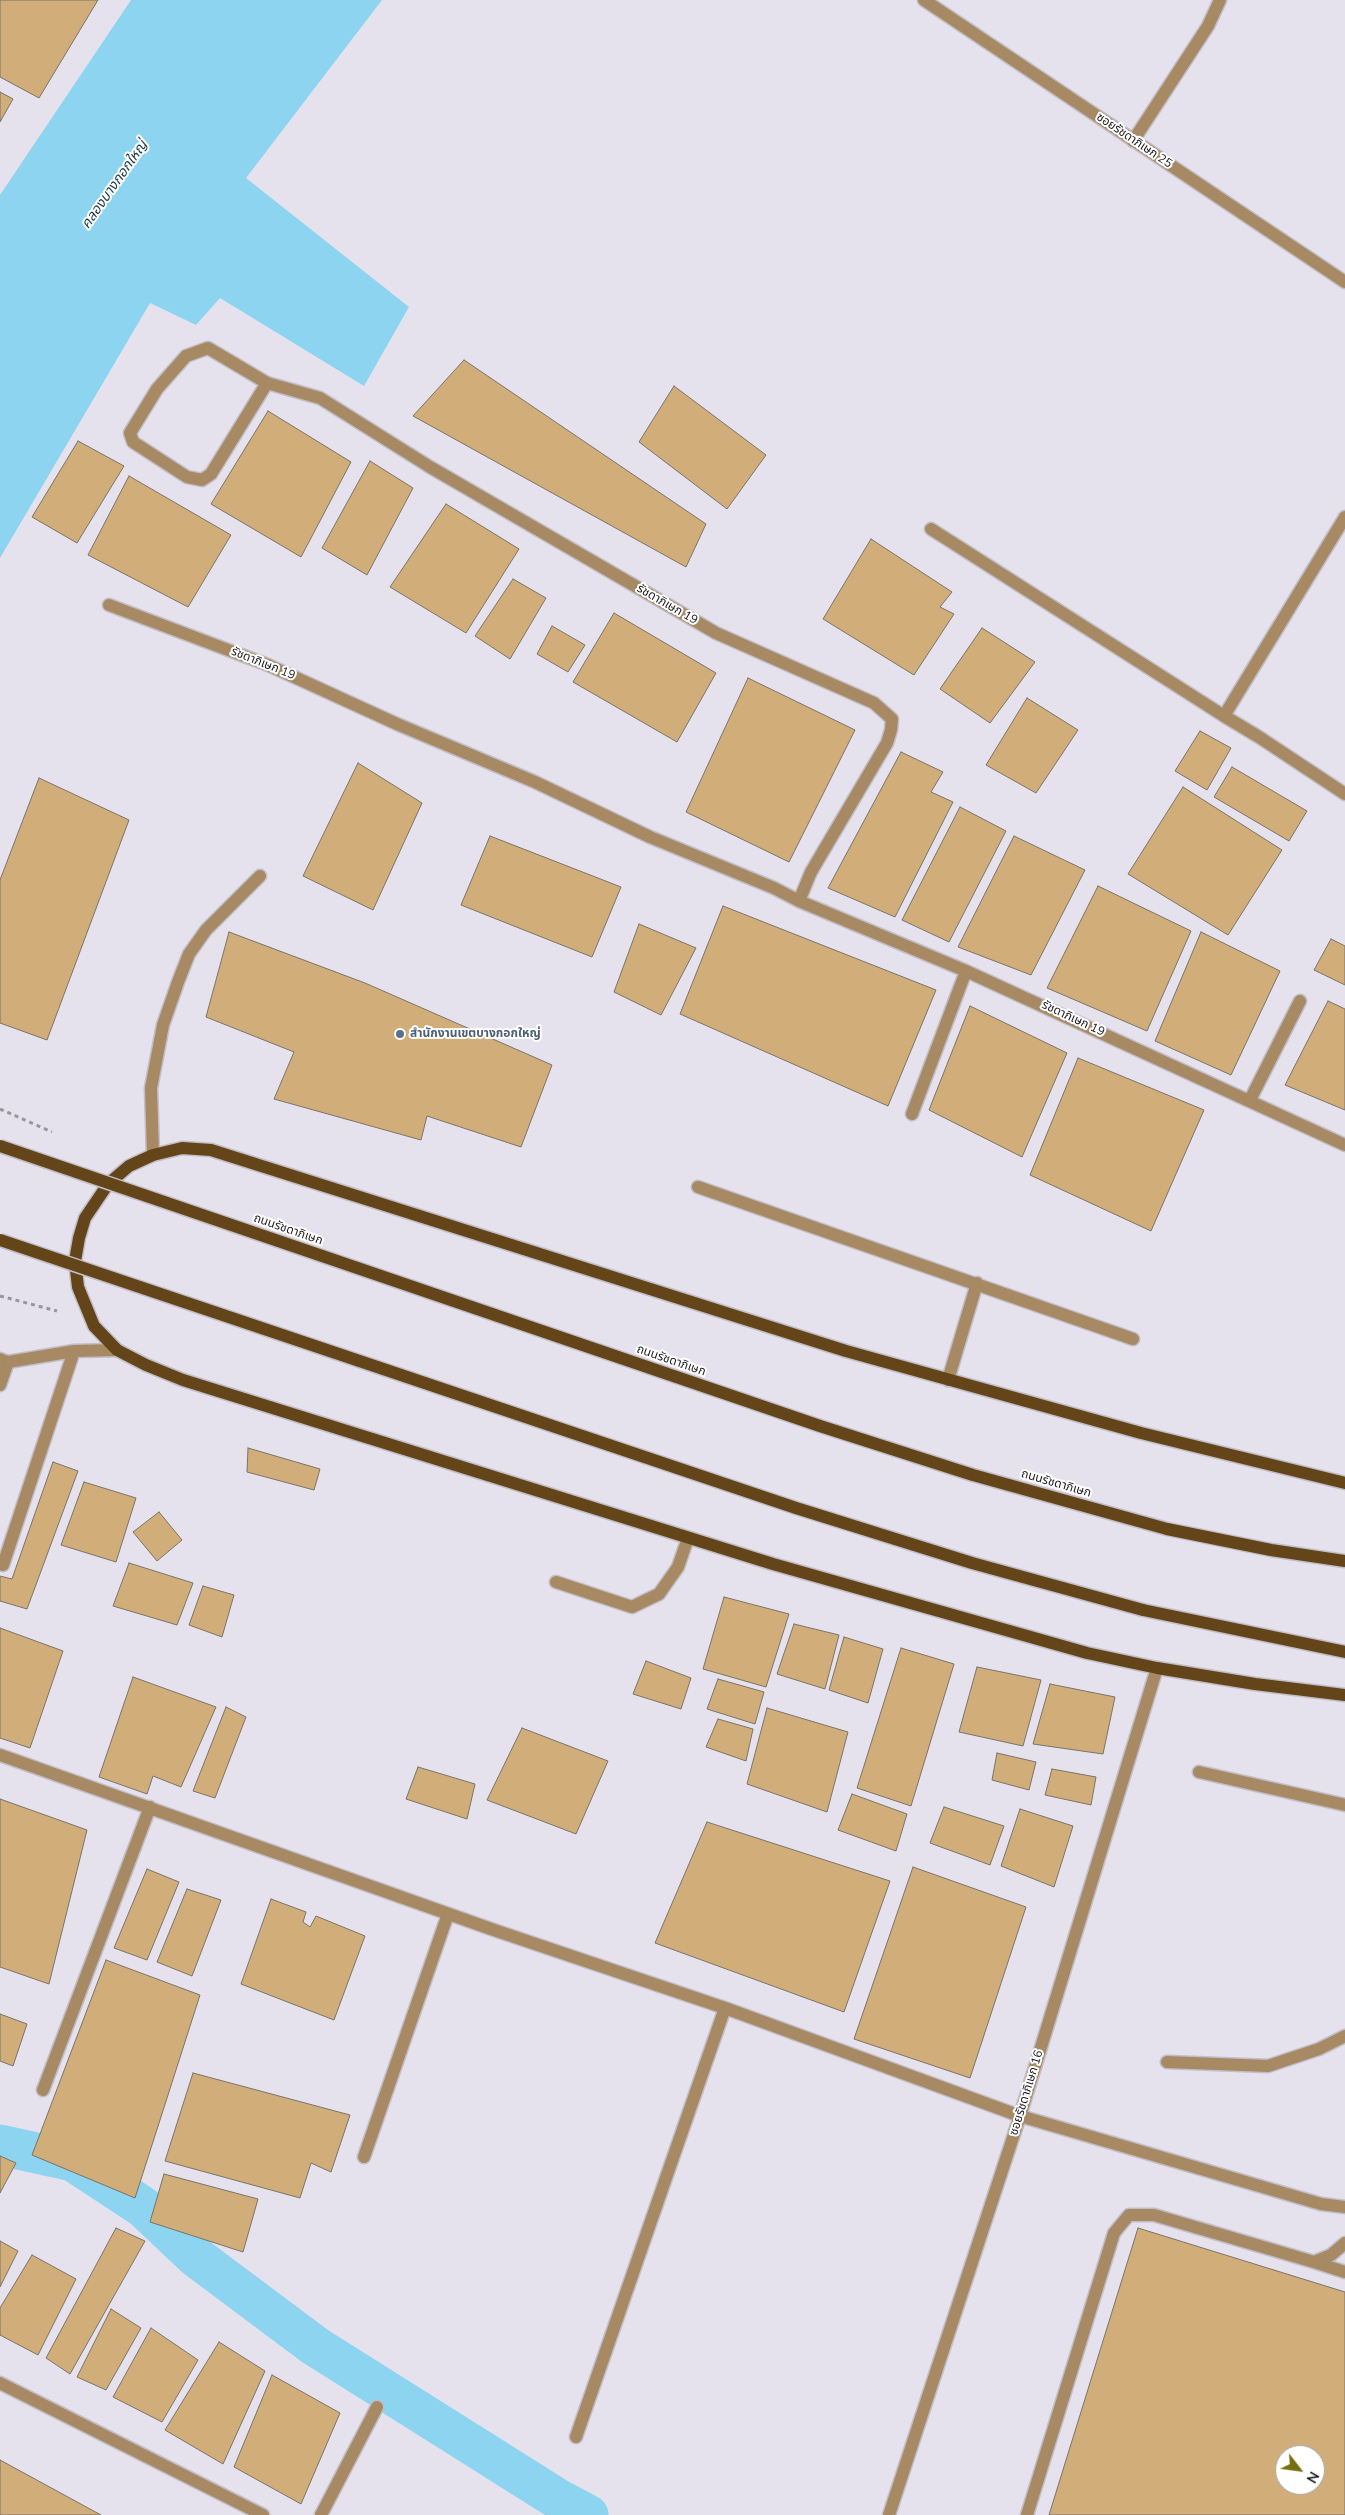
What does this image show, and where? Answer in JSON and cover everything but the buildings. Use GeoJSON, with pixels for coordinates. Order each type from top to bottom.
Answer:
{"type":"FeatureCollection","features":[{"type":"Feature","properties":{"kind":"main road","name":"ถนนรัชดาภิเษก"},"geometry":{"type":"LineString","coordinates":[[0,1146],[820,1426],[973,1475],[1167,1529],[1271,1550],[1345,1561]]}},
{"type":"Feature","properties":{"kind":"main road"},"geometry":{"type":"LineString","coordinates":[[1345,1483],[1141,1433],[846,1351],[211,1150],[182,1148],[153,1155],[130,1166],[108,1184],[85,1218],[75,1260],[78,1287],[94,1326],[117,1350],[146,1366],[183,1380],[773,1564],[1087,1653],[1157,1668],[1255,1684],[1345,1695]]}},
{"type":"Feature","properties":{"kind":"main road"},"geometry":{"type":"LineString","coordinates":[[0,1240],[796,1508],[972,1563],[1144,1610],[1345,1652]]}},
{"type":"Feature","properties":{"kind":"street","name":"ซอยรัชดาภิเษก 25"},"geometry":{"type":"LineString","coordinates":[[924,0],[1345,282]]}},
{"type":"Feature","properties":{"kind":"street"},"geometry":{"type":"LineString","coordinates":[[1133,141],[1208,26],[1220,0]]}},
{"type":"Feature","properties":{"kind":"street","name":"รัชดาภิเษก 19"},"geometry":{"type":"LineString","coordinates":[[267,383],[211,474],[202,480],[187,477],[133,442],[130,432],[157,390],[186,356],[208,348],[267,383],[320,398],[430,467],[716,633],[874,703],[884,711],[892,719],[887,742],[811,872],[798,900]]}},
{"type":"Feature","properties":{"kind":"street"},"geometry":{"type":"LineString","coordinates":[[1224,716],[1345,517]]}},
{"type":"Feature","properties":{"kind":"street"},"geometry":{"type":"LineString","coordinates":[[931,529],[1260,737],[1345,794]]}},
{"type":"Feature","properties":{"kind":"street","name":"รัชดาภิเษก 19"},"geometry":{"type":"LineString","coordinates":[[109,604],[268,665],[397,724],[535,782],[650,837],[966,971],[1345,1145]]}},
{"type":"Feature","properties":{"kind":"street"},"geometry":{"type":"LineString","coordinates":[[153,1155],[151,1088],[163,1024],[178,982],[189,954],[206,930],[260,876]]}},
{"type":"Feature","properties":{"kind":"street"},"geometry":{"type":"LineString","coordinates":[[912,1114],[966,971]]}},
{"type":"Feature","properties":{"kind":"street"},"geometry":{"type":"LineString","coordinates":[[1250,1100],[1300,1001]]}},
{"type":"Feature","properties":{"kind":"street"},"geometry":{"type":"LineString","coordinates":[[698,1187],[1134,1338]]}},
{"type":"Feature","properties":{"kind":"street"},"geometry":{"type":"LineString","coordinates":[[948,1380],[977,1283]]}},
{"type":"Feature","properties":{"kind":"street"},"geometry":{"type":"LineString","coordinates":[[0,1385],[4,1360],[74,1351],[117,1350]]}},
{"type":"Feature","properties":{"kind":"street"},"geometry":{"type":"LineString","coordinates":[[3,1566],[74,1351]]}},
{"type":"Feature","properties":{"kind":"street"},"geometry":{"type":"LineString","coordinates":[[556,1582],[632,1607],[659,1594],[678,1567],[688,1538]]}},
{"type":"Feature","properties":{"kind":"street","name":"ซอยรัชดาภิเษก 16"},"geometry":{"type":"LineString","coordinates":[[889,2515],[1020,2116],[1157,1668]]}},
{"type":"Feature","properties":{"kind":"street"},"geometry":{"type":"LineString","coordinates":[[0,1755],[448,1914],[725,2008],[1020,2116],[1321,2204],[1345,2207]]}},
{"type":"Feature","properties":{"kind":"street"},"geometry":{"type":"LineString","coordinates":[[1200,1772],[1345,1805]]}},
{"type":"Feature","properties":{"kind":"street"},"geometry":{"type":"LineString","coordinates":[[44,2090],[150,1807]]}},
{"type":"Feature","properties":{"kind":"street"},"geometry":{"type":"LineString","coordinates":[[364,2157],[448,1914]]}},
{"type":"Feature","properties":{"kind":"street"},"geometry":{"type":"LineString","coordinates":[[576,2437],[725,2008]]}},
{"type":"Feature","properties":{"kind":"street"},"geometry":{"type":"LineString","coordinates":[[1167,2062],[1268,2066],[1319,2049],[1345,2036]]}},
{"type":"Feature","properties":{"kind":"street"},"geometry":{"type":"LineString","coordinates":[[1027,2515],[1114,2233],[1129,2216],[1154,2215],[1345,2272]]}},
{"type":"Feature","properties":{"kind":"street"},"geometry":{"type":"LineString","coordinates":[[1314,2262],[1331,2255],[1345,2243]]}},
{"type":"Feature","properties":{"kind":"street"},"geometry":{"type":"LineString","coordinates":[[0,2383],[263,2515]]}},
{"type":"Feature","properties":{"kind":"street"},"geometry":{"type":"LineString","coordinates":[[321,2515],[377,2407]]}},
{"type":"Feature","properties":{"kind":"path"},"geometry":{"type":"LineString","coordinates":[[0,1296],[91,1320]]}},
{"type":"Feature","properties":{"kind":"water","name":"คลองบางกอกใหญ่"},"geometry":{"type":"Polygon","coordinates":[[[131,0],[382,0],[246,178],[409,307],[364,386],[220,298],[196,325],[150,303],[0,558],[0,195],[131,0]]]}},
{"type":"Feature","properties":{"kind":"waterway"},"geometry":{"type":"LineString","coordinates":[[0,2145],[73,2161],[143,2207],[196,2257],[315,2346],[558,2499],[588,2515]]}},
{"type":"Feature","properties":{"kind":"place","name":"สำนักงานเขตบางกอกใหญ่"},"geometry":{"type":"Point","coordinates":[400,1034]}}]}
